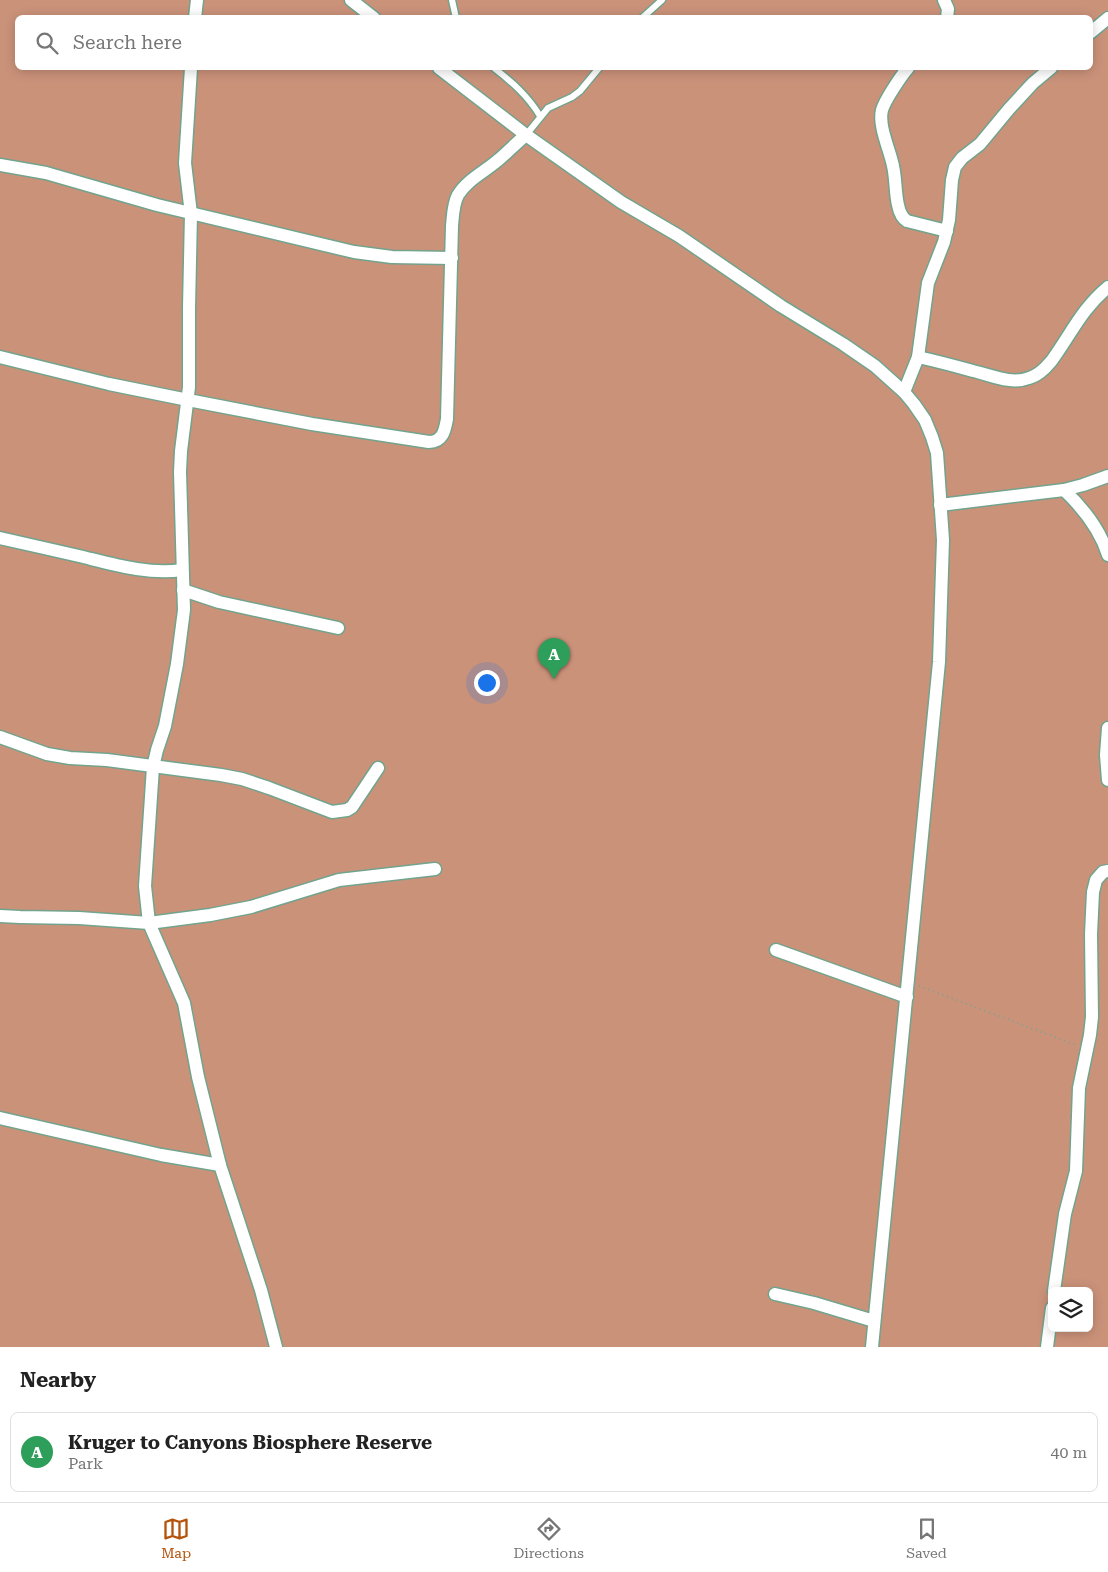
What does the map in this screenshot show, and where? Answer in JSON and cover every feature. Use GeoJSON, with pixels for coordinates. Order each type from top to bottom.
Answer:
{"type":"FeatureCollection","features":[{"type":"Feature","properties":{"kind":"street"},"geometry":{"type":"LineString","coordinates":[[195,15],[197,0]]}},
{"type":"Feature","properties":{"kind":"street"},"geometry":{"type":"LineString","coordinates":[[351,0],[370,15]]}},
{"type":"Feature","properties":{"kind":"street"},"geometry":{"type":"LineString","coordinates":[[944,0],[948,9],[947,15]]}},
{"type":"Feature","properties":{"kind":"street"},"geometry":{"type":"LineString","coordinates":[[1093,30],[1108,18]]}},
{"type":"Feature","properties":{"kind":"street"},"geometry":{"type":"LineString","coordinates":[[191,70],[184,162],[191,214],[188,308],[189,387],[180,472],[184,610],[177,664],[165,726],[157,750],[154,767],[145,886],[149,923],[184,1003],[198,1077],[220,1165],[261,1290],[276,1347]]}},
{"type":"Feature","properties":{"kind":"street"},"geometry":{"type":"LineString","coordinates":[[442,70],[526,134],[621,202],[679,236],[781,306],[875,366],[904,392],[925,420],[932,437],[937,453],[943,540],[940,662],[872,1347]]}},
{"type":"Feature","properties":{"kind":"street"},"geometry":{"type":"LineString","coordinates":[[906,70],[882,109],[882,125],[894,168],[898,206],[904,219],[907,221],[947,230]]}},
{"type":"Feature","properties":{"kind":"street"},"geometry":{"type":"LineString","coordinates":[[904,392],[918,357],[928,283],[947,230],[955,167],[962,158],[980,144],[1033,83],[1049,70]]}},
{"type":"Feature","properties":{"kind":"street"},"geometry":{"type":"LineString","coordinates":[[0,357],[109,384],[188,400],[312,424],[433,442],[440,439],[445,432],[447,419],[453,214],[458,195],[478,175],[496,162],[526,134]]}},
{"type":"Feature","properties":{"kind":"street"},"geometry":{"type":"LineString","coordinates":[[0,165],[46,173],[157,206],[354,252],[392,257],[452,258]]}},
{"type":"Feature","properties":{"kind":"street"},"geometry":{"type":"LineString","coordinates":[[918,357],[1001,379],[1016,381],[1030,378],[1042,370],[1056,355],[1082,314],[1097,296],[1108,288]]}},
{"type":"Feature","properties":{"kind":"street"},"geometry":{"type":"LineString","coordinates":[[940,505],[1064,490],[1108,476]]}},
{"type":"Feature","properties":{"kind":"street"},"geometry":{"type":"LineString","coordinates":[[1064,490],[1082,507],[1099,534],[1108,555]]}},
{"type":"Feature","properties":{"kind":"street"},"geometry":{"type":"LineString","coordinates":[[0,538],[136,569],[163,572],[182,570]]}},
{"type":"Feature","properties":{"kind":"street"},"geometry":{"type":"LineString","coordinates":[[183,590],[219,602],[338,628]]}},
{"type":"Feature","properties":{"kind":"street"},"geometry":{"type":"LineString","coordinates":[[1108,728],[1106,755],[1108,780]]}},
{"type":"Feature","properties":{"kind":"street"},"geometry":{"type":"LineString","coordinates":[[0,736],[40,752],[63,757],[108,760],[242,779],[332,812],[347,810],[352,807],[378,768]]}},
{"type":"Feature","properties":{"kind":"street"},"geometry":{"type":"LineString","coordinates":[[0,916],[80,918],[149,923],[210,915],[251,907],[339,880],[435,869]]}},
{"type":"Feature","properties":{"kind":"street"},"geometry":{"type":"LineString","coordinates":[[1055,1287],[1065,1214],[1076,1171],[1080,1088],[1092,1017],[1092,892],[1096,880],[1103,872],[1108,871]]}},
{"type":"Feature","properties":{"kind":"street"},"geometry":{"type":"LineString","coordinates":[[776,950],[907,997]]}},
{"type":"Feature","properties":{"kind":"street"},"geometry":{"type":"LineString","coordinates":[[0,1118],[160,1155],[220,1165]]}},
{"type":"Feature","properties":{"kind":"street"},"geometry":{"type":"LineString","coordinates":[[775,1294],[814,1303],[874,1321]]}},
{"type":"Feature","properties":{"kind":"street"},"geometry":{"type":"LineString","coordinates":[[1047,1347],[1049,1332]]}},
{"type":"Feature","properties":{"kind":"lane"},"geometry":{"type":"LineString","coordinates":[[452,0],[455,15]]}},
{"type":"Feature","properties":{"kind":"lane"},"geometry":{"type":"LineString","coordinates":[[645,15],[662,0]]}},
{"type":"Feature","properties":{"kind":"lane"},"geometry":{"type":"LineString","coordinates":[[496,70],[523,92],[540,116]]}},
{"type":"Feature","properties":{"kind":"lane"},"geometry":{"type":"LineString","coordinates":[[526,134],[548,108],[572,97],[597,70]]}},
{"type":"Feature","properties":{"kind":"path"},"geometry":{"type":"LineString","coordinates":[[908,982],[1087,1049]]}},
{"type":"Feature","properties":{"kind":"shaded area"},"geometry":{"type":"Polygon","coordinates":[[[0,0],[1108,0],[1108,1347],[0,1347],[0,0]]]}},
{"type":"Feature","properties":{"kind":"place","name":"Kruger to Canyons Biosphere Reserve"},"geometry":{"type":"Point","coordinates":[554,679]}}]}
